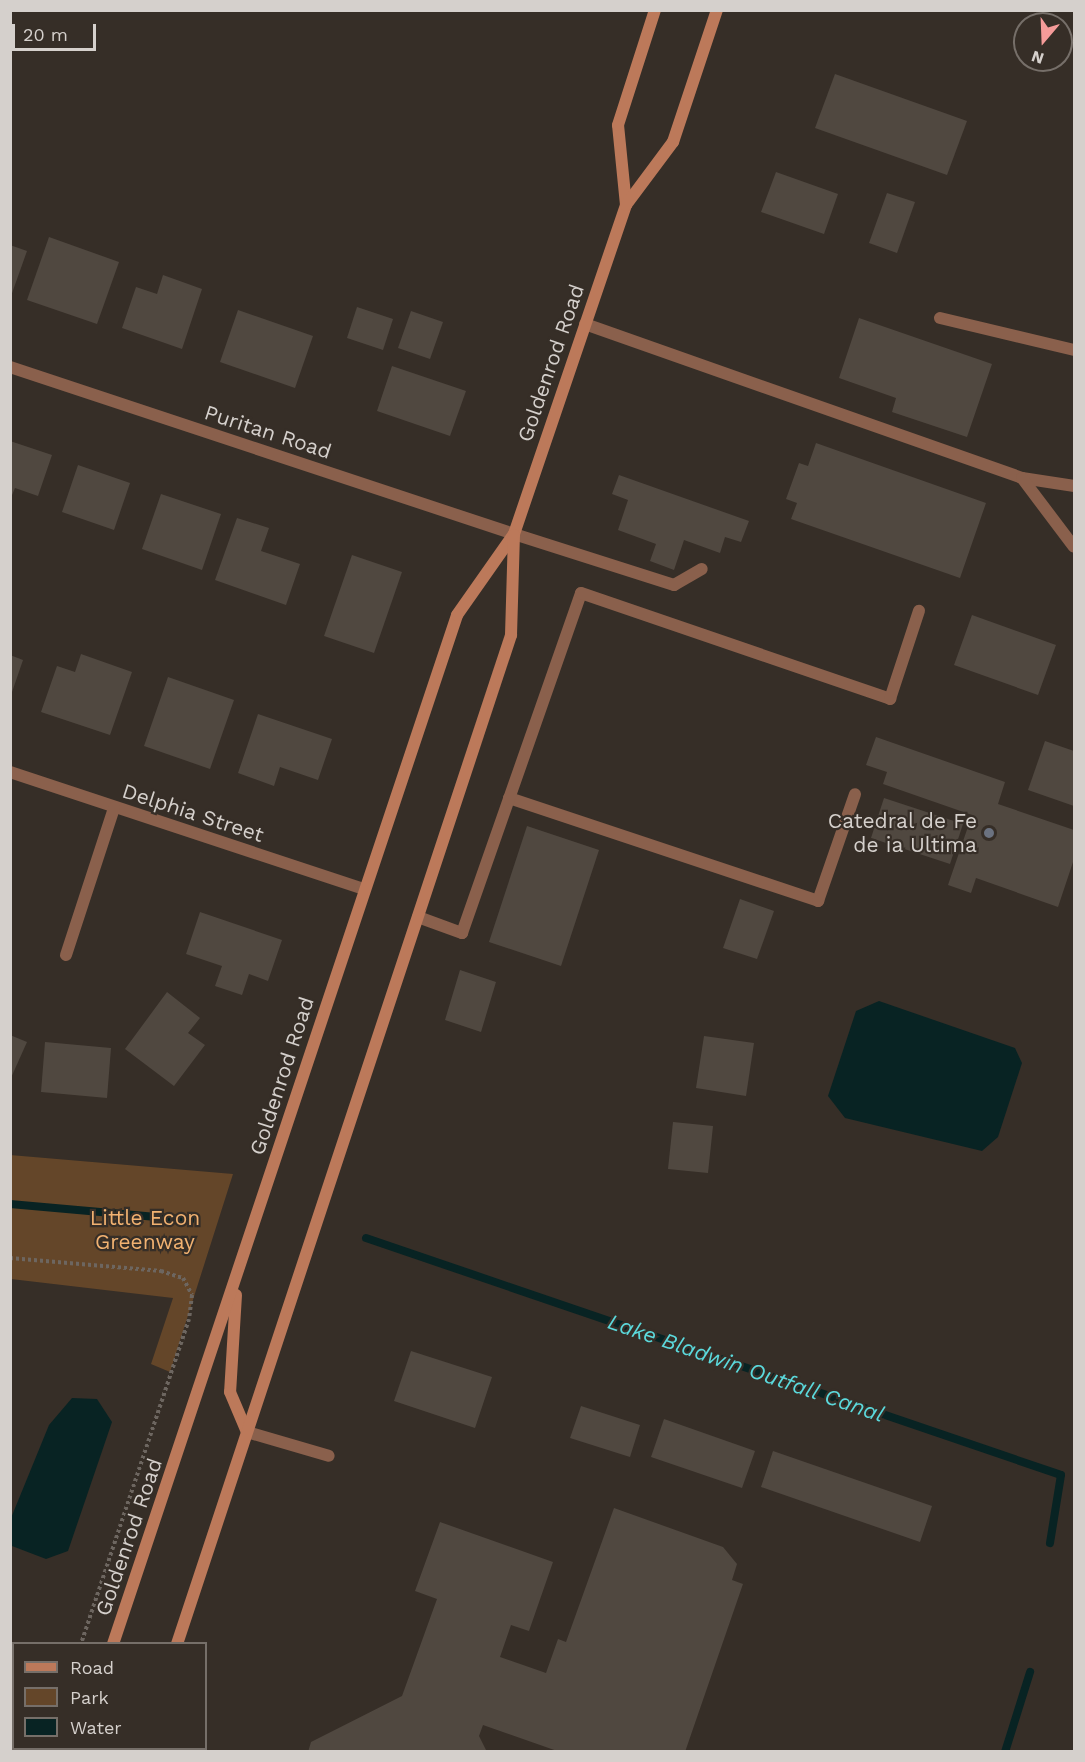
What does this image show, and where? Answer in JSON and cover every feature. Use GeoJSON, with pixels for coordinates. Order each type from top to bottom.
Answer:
{"type":"FeatureCollection","features":[{"type":"Feature","properties":{"kind":"main road","name":"Goldenrod Road"},"geometry":{"type":"LineString","coordinates":[[626,205],[618,125],[655,10]]}},
{"type":"Feature","properties":{"kind":"main road","name":"Goldenrod Road"},"geometry":{"type":"LineString","coordinates":[[114,1642],[237,1279],[364,889],[457,615],[514,534],[626,205],[674,142],[717,10]]}},
{"type":"Feature","properties":{"kind":"main road","name":"Goldenrod Road"},"geometry":{"type":"LineString","coordinates":[[178,1642],[511,635],[514,534]]}},
{"type":"Feature","properties":{"kind":"main road"},"geometry":{"type":"LineString","coordinates":[[237,1279],[230,1392],[247,1432]]}},
{"type":"Feature","properties":{"kind":"street"},"geometry":{"type":"LineString","coordinates":[[940,318],[1074,350]]}},
{"type":"Feature","properties":{"kind":"street"},"geometry":{"type":"LineString","coordinates":[[585,324],[1022,478],[1074,486]]}},
{"type":"Feature","properties":{"kind":"street","name":"Puritan Road"},"geometry":{"type":"LineString","coordinates":[[10,367],[674,585],[702,569]]}},
{"type":"Feature","properties":{"kind":"street"},"geometry":{"type":"LineString","coordinates":[[1022,478],[1074,547]]}},
{"type":"Feature","properties":{"kind":"street"},"geometry":{"type":"LineString","coordinates":[[418,917],[462,933],[581,593],[890,699],[919,611]]}},
{"type":"Feature","properties":{"kind":"street","name":"Delphia Street"},"geometry":{"type":"LineString","coordinates":[[10,772],[364,889]]}},
{"type":"Feature","properties":{"kind":"street"},"geometry":{"type":"LineString","coordinates":[[509,798],[818,901],[855,794]]}},
{"type":"Feature","properties":{"kind":"street"},"geometry":{"type":"LineString","coordinates":[[66,955],[114,808]]}},
{"type":"Feature","properties":{"kind":"street"},"geometry":{"type":"LineString","coordinates":[[247,1432],[329,1456]]}},
{"type":"Feature","properties":{"kind":"path"},"geometry":{"type":"LineString","coordinates":[[10,1258],[161,1271],[183,1278],[192,1295],[186,1328],[82,1642]]}},
{"type":"Feature","properties":{"kind":"green space","name":"Little Econ Greenway"},"geometry":{"type":"Polygon","coordinates":[[[10,1155],[233,1174],[170,1372],[151,1364],[173,1298],[11,1279],[10,1155]]]}},
{"type":"Feature","properties":{"kind":"water"},"geometry":{"type":"Polygon","coordinates":[[[879,1001],[1015,1048],[1022,1063],[998,1137],[982,1151],[845,1118],[828,1096],[856,1011],[879,1001]]]}},
{"type":"Feature","properties":{"kind":"water"},"geometry":{"type":"Polygon","coordinates":[[[72,1398],[97,1399],[112,1422],[68,1551],[46,1559],[12,1546],[11,1518],[49,1425],[72,1398]]]}},
{"type":"Feature","properties":{"kind":"building"},"geometry":{"type":"Polygon","coordinates":[[[835,74],[967,121],[947,175],[815,128],[835,74]]]}},
{"type":"Feature","properties":{"kind":"building"},"geometry":{"type":"Polygon","coordinates":[[[776,172],[838,194],[824,234],[761,212],[776,172]]]}},
{"type":"Feature","properties":{"kind":"building"},"geometry":{"type":"Polygon","coordinates":[[[887,193],[915,202],[897,253],[869,243],[887,193]]]}},
{"type":"Feature","properties":{"kind":"building"},"geometry":{"type":"Polygon","coordinates":[[[49,237],[119,262],[97,324],[27,300],[49,237]]]}},
{"type":"Feature","properties":{"kind":"building"},"geometry":{"type":"Polygon","coordinates":[[[10,245],[27,251],[11,296],[10,296],[10,245]]]}},
{"type":"Feature","properties":{"kind":"building"},"geometry":{"type":"Polygon","coordinates":[[[163,275],[202,289],[182,349],[122,328],[136,287],[157,294],[163,275]]]}},
{"type":"Feature","properties":{"kind":"building"},"geometry":{"type":"Polygon","coordinates":[[[357,307],[393,319],[383,350],[347,338],[357,307]]]}},
{"type":"Feature","properties":{"kind":"building"},"geometry":{"type":"Polygon","coordinates":[[[238,310],[313,336],[295,388],[220,362],[238,310]]]}},
{"type":"Feature","properties":{"kind":"building"},"geometry":{"type":"Polygon","coordinates":[[[411,311],[443,322],[430,359],[398,348],[411,311]]]}},
{"type":"Feature","properties":{"kind":"building"},"geometry":{"type":"Polygon","coordinates":[[[859,318],[992,364],[967,437],[892,412],[896,398],[839,378],[859,318]]]}},
{"type":"Feature","properties":{"kind":"building"},"geometry":{"type":"Polygon","coordinates":[[[392,366],[466,391],[450,436],[377,411],[392,366]]]}},
{"type":"Feature","properties":{"kind":"building"},"geometry":{"type":"Polygon","coordinates":[[[10,441],[52,455],[38,496],[15,488],[10,500],[10,441]]]}},
{"type":"Feature","properties":{"kind":"building"},"geometry":{"type":"Polygon","coordinates":[[[816,443],[986,503],[960,578],[791,519],[797,503],[786,499],[799,463],[808,466],[816,443]]]}},
{"type":"Feature","properties":{"kind":"building"},"geometry":{"type":"Polygon","coordinates":[[[78,465],[130,483],[114,530],[62,512],[78,465]]]}},
{"type":"Feature","properties":{"kind":"building"},"geometry":{"type":"Polygon","coordinates":[[[619,475],[749,521],[741,542],[725,537],[720,553],[684,540],[674,570],[650,561],[656,544],[618,530],[628,500],[612,494],[619,475]]]}},
{"type":"Feature","properties":{"kind":"building"},"geometry":{"type":"Polygon","coordinates":[[[161,494],[221,514],[202,570],[142,549],[161,494]]]}},
{"type":"Feature","properties":{"kind":"building"},"geometry":{"type":"Polygon","coordinates":[[[237,518],[269,528],[261,551],[300,564],[286,605],[215,580],[237,518]]]}},
{"type":"Feature","properties":{"kind":"building"},"geometry":{"type":"Polygon","coordinates":[[[352,555],[402,572],[374,653],[324,636],[352,555]]]}},
{"type":"Feature","properties":{"kind":"building"},"geometry":{"type":"Polygon","coordinates":[[[972,615],[1056,645],[1038,695],[954,665],[972,615]]]}},
{"type":"Feature","properties":{"kind":"building"},"geometry":{"type":"Polygon","coordinates":[[[81,654],[132,672],[110,735],[41,712],[57,666],[75,672],[81,654]]]}},
{"type":"Feature","properties":{"kind":"building"},"geometry":{"type":"Polygon","coordinates":[[[10,655],[23,660],[11,695],[10,695],[10,655]]]}},
{"type":"Feature","properties":{"kind":"building"},"geometry":{"type":"Polygon","coordinates":[[[168,677],[234,700],[210,769],[144,746],[168,677]]]}},
{"type":"Feature","properties":{"kind":"building"},"geometry":{"type":"Polygon","coordinates":[[[258,714],[332,739],[318,780],[280,767],[274,786],[238,773],[258,714]]]}},
{"type":"Feature","properties":{"kind":"building"},"geometry":{"type":"Polygon","coordinates":[[[876,737],[1005,782],[998,804],[1074,830],[1074,859],[1058,907],[976,878],[971,893],[948,885],[972,815],[883,784],[887,772],[866,765],[876,737]]]}},
{"type":"Feature","properties":{"kind":"building"},"geometry":{"type":"Polygon","coordinates":[[[1045,741],[1074,751],[1074,806],[1028,790],[1045,741]]]}},
{"type":"Feature","properties":{"kind":"building"},"geometry":{"type":"Polygon","coordinates":[[[884,798],[963,824],[950,864],[871,838],[884,798]]]}},
{"type":"Feature","properties":{"kind":"building"},"geometry":{"type":"Polygon","coordinates":[[[527,826],[599,850],[561,966],[489,942],[527,826]]]}},
{"type":"Feature","properties":{"kind":"building"},"geometry":{"type":"Polygon","coordinates":[[[740,899],[774,911],[757,959],[723,948],[740,899]]]}},
{"type":"Feature","properties":{"kind":"building"},"geometry":{"type":"Polygon","coordinates":[[[200,912],[282,940],[268,981],[249,974],[242,995],[215,986],[222,966],[186,954],[200,912]]]}},
{"type":"Feature","properties":{"kind":"building"},"geometry":{"type":"Polygon","coordinates":[[[460,970],[496,982],[481,1032],[445,1020],[460,970]]]}},
{"type":"Feature","properties":{"kind":"building"},"geometry":{"type":"Polygon","coordinates":[[[167,992],[200,1018],[188,1033],[205,1045],[174,1086],[125,1049],[167,992]]]}},
{"type":"Feature","properties":{"kind":"building"},"geometry":{"type":"Polygon","coordinates":[[[10,1035],[27,1042],[10,1080],[10,1035]]]}},
{"type":"Feature","properties":{"kind":"building"},"geometry":{"type":"Polygon","coordinates":[[[704,1036],[754,1043],[746,1096],[696,1088],[704,1036]]]}},
{"type":"Feature","properties":{"kind":"building"},"geometry":{"type":"Polygon","coordinates":[[[45,1042],[111,1048],[107,1098],[41,1092],[45,1042]]]}},
{"type":"Feature","properties":{"kind":"building"},"geometry":{"type":"Polygon","coordinates":[[[673,1122],[713,1126],[708,1173],[668,1169],[673,1122]]]}},
{"type":"Feature","properties":{"kind":"building"},"geometry":{"type":"Polygon","coordinates":[[[411,1351],[492,1377],[475,1428],[394,1401],[411,1351]]]}},
{"type":"Feature","properties":{"kind":"building"},"geometry":{"type":"Polygon","coordinates":[[[581,1406],[640,1425],[630,1457],[570,1438],[581,1406]]]}},
{"type":"Feature","properties":{"kind":"building"},"geometry":{"type":"Polygon","coordinates":[[[664,1419],[755,1451],[742,1488],[651,1457],[664,1419]]]}},
{"type":"Feature","properties":{"kind":"building"},"geometry":{"type":"Polygon","coordinates":[[[773,1451],[932,1506],[920,1542],[761,1487],[773,1451]]]}},
{"type":"Feature","properties":{"kind":"building"},"geometry":{"type":"Polygon","coordinates":[[[614,1508],[723,1547],[737,1564],[732,1580],[743,1584],[685,1752],[560,1752],[483,1725],[479,1736],[487,1752],[308,1752],[311,1742],[402,1696],[437,1599],[415,1591],[440,1522],[553,1562],[529,1631],[511,1625],[500,1657],[546,1673],[558,1639],[566,1642],[614,1508]]]}},
{"type":"Feature","properties":{"kind":"waterway","name":"Lake Bladwin Outfall Canal"},"geometry":{"type":"LineString","coordinates":[[10,1204],[190,1220]]}},
{"type":"Feature","properties":{"kind":"waterway","name":"Lake Bladwin Outfall Canal"},"geometry":{"type":"LineString","coordinates":[[366,1238],[1061,1475],[1050,1543]]}},
{"type":"Feature","properties":{"kind":"waterway","name":"Lake Bladwin Outfall Canal"},"geometry":{"type":"LineString","coordinates":[[1005,1752],[1030,1672]]}},
{"type":"Feature","properties":{"kind":"place","name":"Catedral de Fe de ia Ultima"},"geometry":{"type":"Point","coordinates":[989,833]}}]}
